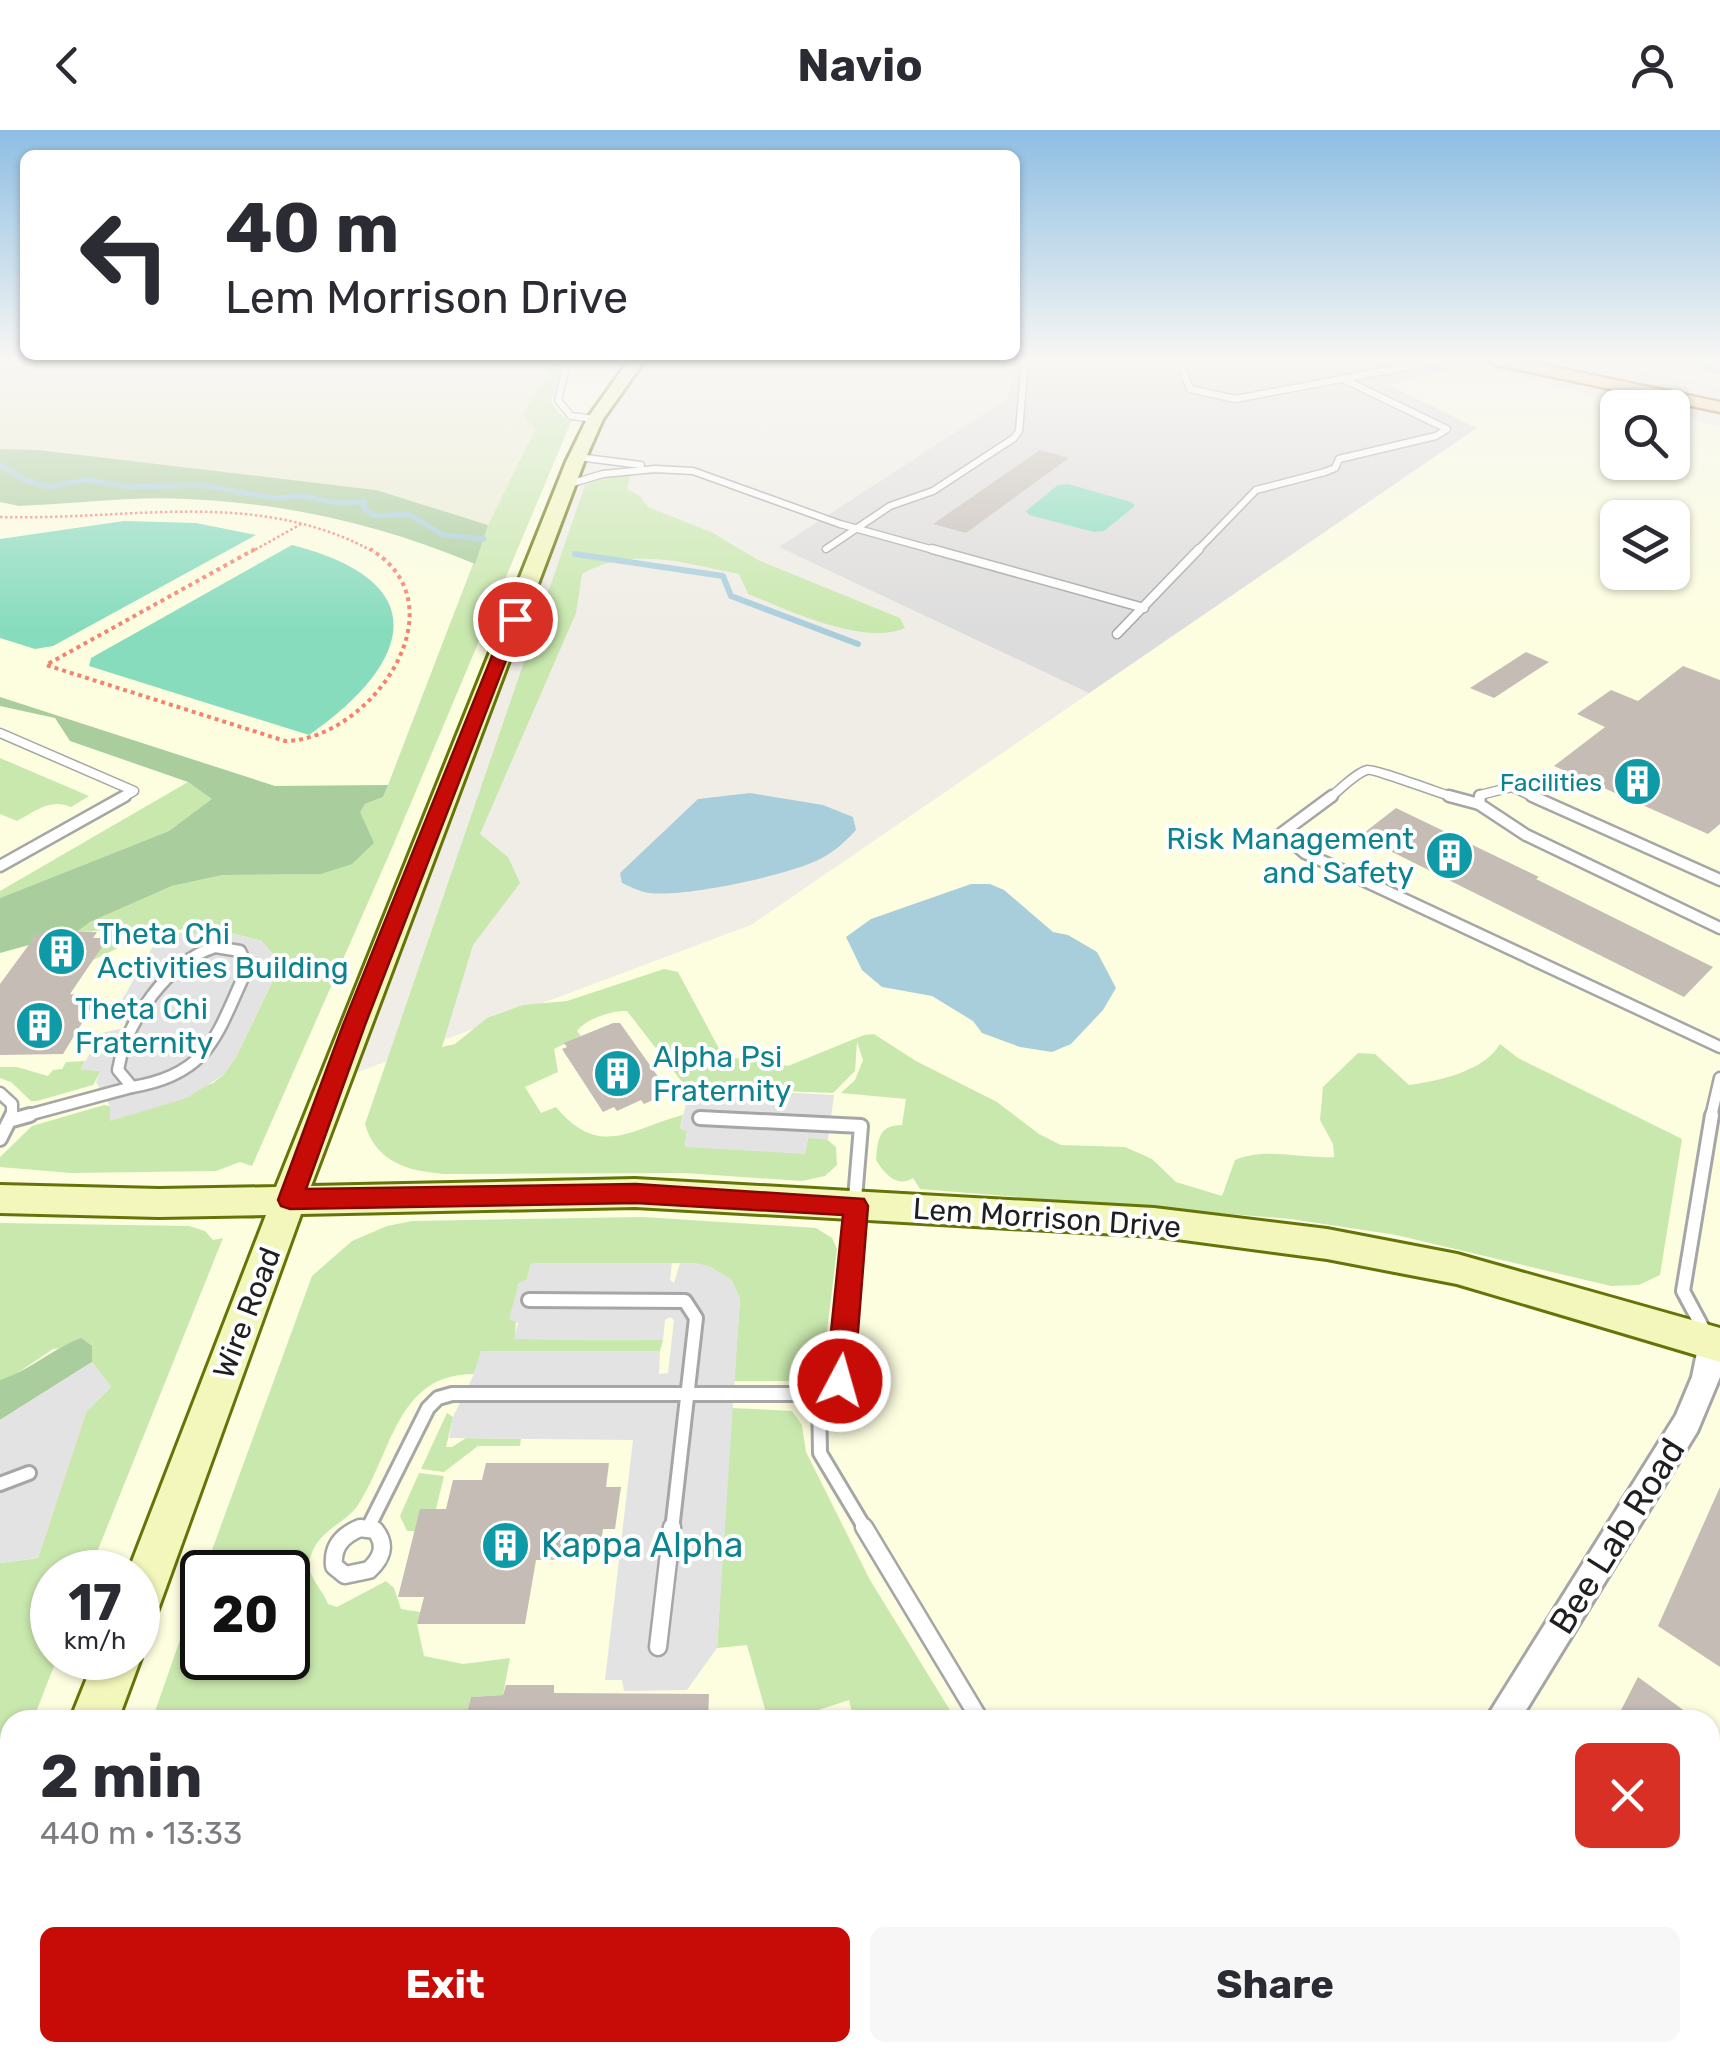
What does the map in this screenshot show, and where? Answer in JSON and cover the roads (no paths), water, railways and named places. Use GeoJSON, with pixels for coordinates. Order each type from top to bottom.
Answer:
{"type":"FeatureCollection","features":[{"type":"Feature","properties":{"kind":"street","name":"Wire Road"},"geometry":{"type":"LineString","coordinates":[[158,1550],[354,1025],[581,450]]}},
{"type":"Feature","properties":{"kind":"street","name":"Lem Morrison Drive"},"geometry":{"type":"LineString","coordinates":[[0,1200],[159,1203],[636,1193],[1154,1222],[1328,1244],[1457,1269],[1715,1343]]}},
{"type":"Feature","properties":{"kind":"street","name":"Bee Lab Road"},"geometry":{"type":"LineString","coordinates":[[1506,1710],[1687,1423],[1715,1343]]}},
{"type":"Feature","properties":{"kind":"street"},"geometry":{"type":"LineString","coordinates":[[98,1710],[109,1680]]}},
{"type":"Feature","properties":{"kind":"lane"},"geometry":{"type":"LineString","coordinates":[[826,550],[890,506],[933,491],[995,450]]}},
{"type":"Feature","properties":{"kind":"lane"},"geometry":{"type":"LineString","coordinates":[[1117,634],[1256,490],[1336,468],[1339,459],[1376,450]]}},
{"type":"Feature","properties":{"kind":"lane"},"geometry":{"type":"LineString","coordinates":[[572,471],[603,474],[654,469]]}},
{"type":"Feature","properties":{"kind":"lane"},"geometry":{"type":"LineString","coordinates":[[572,471],[654,469],[714,476],[858,528],[1144,608]]}},
{"type":"Feature","properties":{"kind":"lane"},"geometry":{"type":"LineString","coordinates":[[0,733],[134,791],[0,866]]}},
{"type":"Feature","properties":{"kind":"lane"},"geometry":{"type":"LineString","coordinates":[[1720,928],[1526,835],[1479,804],[1414,787],[1379,770],[1367,770],[1282,834],[1305,853],[1720,1047]]}},
{"type":"Feature","properties":{"kind":"lane"},"geometry":{"type":"LineString","coordinates":[[1479,804],[1480,795],[1488,790],[1512,787],[1720,880]]}},
{"type":"Feature","properties":{"kind":"lane"},"geometry":{"type":"LineString","coordinates":[[12,1120],[132,1087],[172,1081],[201,1061],[248,967],[240,951],[215,946],[173,965],[120,1058],[118,1070],[132,1087]]}},
{"type":"Feature","properties":{"kind":"lane"},"geometry":{"type":"LineString","coordinates":[[1715,1343],[1683,1290],[1702,1158],[1720,1078]]}},
{"type":"Feature","properties":{"kind":"lane"},"geometry":{"type":"LineString","coordinates":[[0,1093],[12,1104],[12,1120],[0,1139]]}},
{"type":"Feature","properties":{"kind":"lane"},"geometry":{"type":"LineString","coordinates":[[368,1528],[428,1408],[438,1398],[452,1394],[819,1394],[840,1381],[861,1126],[700,1118]]}},
{"type":"Feature","properties":{"kind":"lane"},"geometry":{"type":"LineString","coordinates":[[529,1300],[685,1301],[696,1318],[658,1647]]}},
{"type":"Feature","properties":{"kind":"lane"},"geometry":{"type":"LineString","coordinates":[[819,1394],[820,1453],[974,1710]]}},
{"type":"Feature","properties":{"kind":"lane"},"geometry":{"type":"LineString","coordinates":[[0,1484],[29,1473]]}},
{"type":"Feature","properties":{"kind":"water"},"geometry":{"type":"Polygon","coordinates":[[[750,793],[823,805],[853,817],[856,830],[820,859],[759,879],[659,894],[622,883],[620,873],[698,799],[750,793]]]}},
{"type":"Feature","properties":{"kind":"water"},"geometry":{"type":"Polygon","coordinates":[[[971,884],[990,884],[1004,890],[1053,932],[1068,935],[1097,952],[1116,988],[1103,1010],[1071,1044],[1052,1052],[1020,1047],[982,1033],[973,1021],[932,996],[882,987],[862,970],[846,937],[871,919],[971,884]]]}},
{"type":"Feature","properties":{"kind":"waterway"},"geometry":{"type":"LineString","coordinates":[[0,465],[25,480],[48,487],[85,480],[131,487],[200,485],[274,498],[303,496],[337,503],[365,502],[364,509],[376,516],[408,514],[443,535],[484,539]]}},
{"type":"Feature","properties":{"kind":"waterway"},"geometry":{"type":"LineString","coordinates":[[575,554],[723,576],[731,596],[858,644]]}},
{"type":"Feature","properties":{"kind":"place","name":"Facilities"},"geometry":{"type":"Point","coordinates":[1637,782]}},
{"type":"Feature","properties":{"kind":"place","name":"Risk Management and Safety"},"geometry":{"type":"Point","coordinates":[1449,856]}},
{"type":"Feature","properties":{"kind":"place","name":"Theta Chi Activities Building"},"geometry":{"type":"Point","coordinates":[62,951]}},
{"type":"Feature","properties":{"kind":"place","name":"Theta Chi Fraternity"},"geometry":{"type":"Point","coordinates":[40,1026]}},
{"type":"Feature","properties":{"kind":"place","name":"Alpha Psi Fraternity"},"geometry":{"type":"Point","coordinates":[618,1074]}},
{"type":"Feature","properties":{"kind":"place","name":"Kappa Alpha"},"geometry":{"type":"Point","coordinates":[506,1545]}}]}
